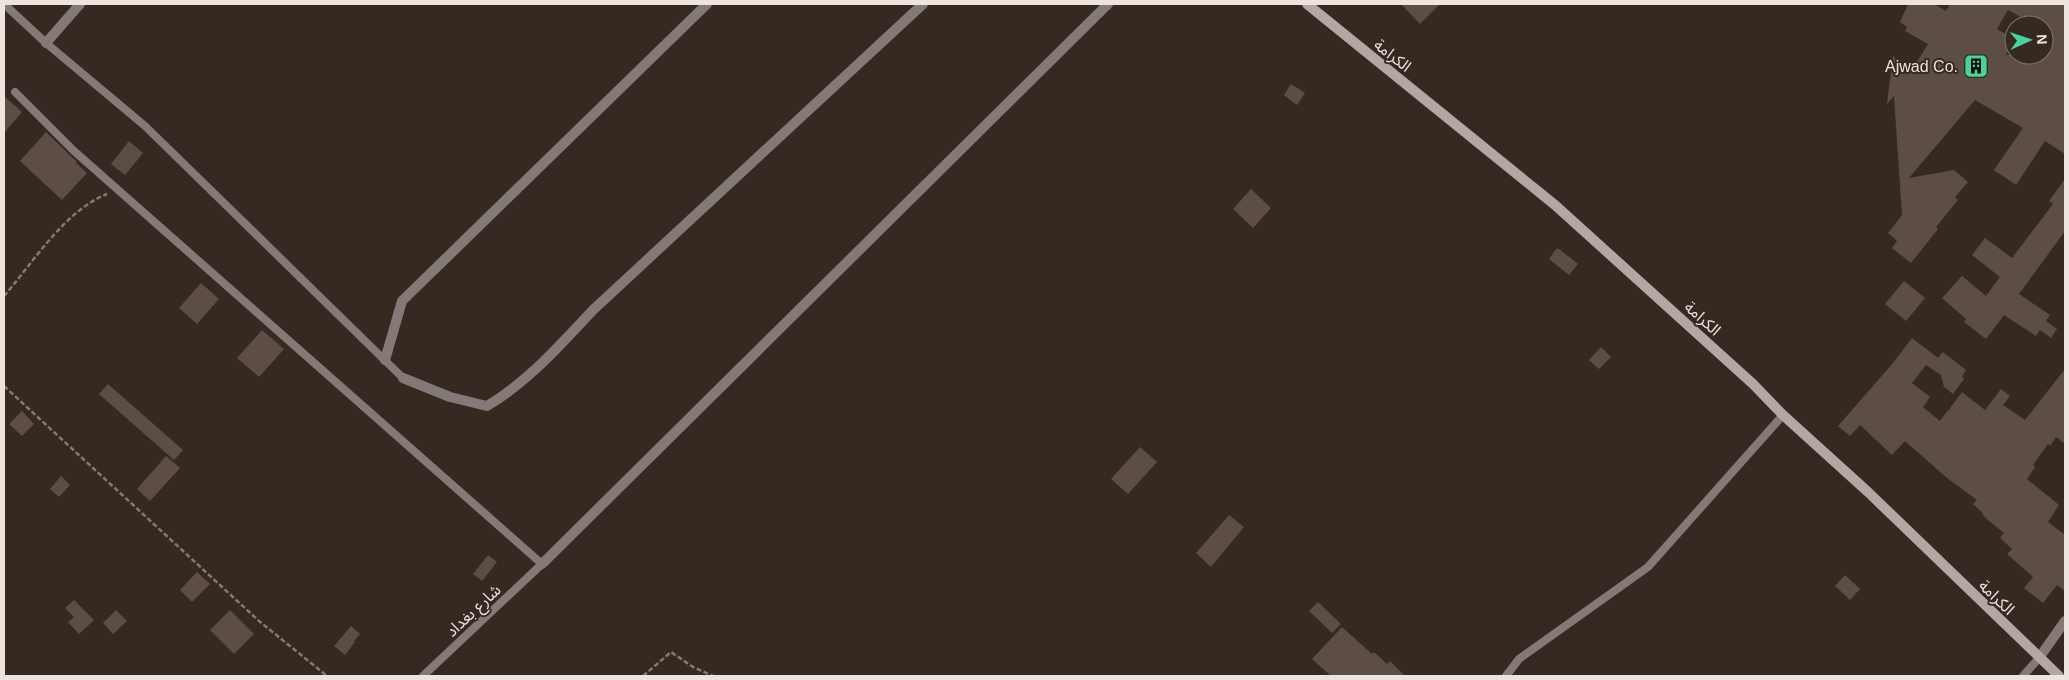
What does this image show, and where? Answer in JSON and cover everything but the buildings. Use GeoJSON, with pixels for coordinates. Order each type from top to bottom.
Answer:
{"type":"FeatureCollection","features":[{"type":"Feature","properties":{"kind":"main road","name":"الكرامة"},"geometry":{"type":"LineString","coordinates":[[1307,4],[1555,205],[1753,384],[1783,415],[1868,492],[2059,676]]}},
{"type":"Feature","properties":{"kind":"street"},"geometry":{"type":"LineString","coordinates":[[46,43],[80,4]]}},
{"type":"Feature","properties":{"kind":"street"},"geometry":{"type":"LineString","coordinates":[[385,360],[402,301],[707,4]]}},
{"type":"Feature","properties":{"kind":"street"},"geometry":{"type":"LineString","coordinates":[[403,378],[450,397],[487,406],[509,393],[542,364],[593,310],[923,4]]}},
{"type":"Feature","properties":{"kind":"street"},"geometry":{"type":"LineString","coordinates":[[542,564],[1108,4]]}},
{"type":"Feature","properties":{"kind":"street"},"geometry":{"type":"LineString","coordinates":[[2039,658],[2065,621]]}},
{"type":"Feature","properties":{"kind":"lane"},"geometry":{"type":"LineString","coordinates":[[4,4],[46,43],[145,126],[403,378]]}},
{"type":"Feature","properties":{"kind":"lane"},"geometry":{"type":"LineString","coordinates":[[15,92],[74,152],[542,564]]}},
{"type":"Feature","properties":{"kind":"lane"},"geometry":{"type":"LineString","coordinates":[[1506,676],[1518,659],[1648,567],[1783,415]]}},
{"type":"Feature","properties":{"kind":"lane","name":"شارع بغداد"},"geometry":{"type":"LineString","coordinates":[[423,676],[542,564]]}},
{"type":"Feature","properties":{"kind":"lane"},"geometry":{"type":"LineString","coordinates":[[2023,676],[2039,658]]}},
{"type":"Feature","properties":{"kind":"path"},"geometry":{"type":"LineString","coordinates":[[4,296],[49,241],[76,213],[98,197],[117,190]]}},
{"type":"Feature","properties":{"kind":"path"},"geometry":{"type":"LineString","coordinates":[[4,386],[259,621],[327,676]]}},
{"type":"Feature","properties":{"kind":"path"},"geometry":{"type":"LineString","coordinates":[[643,676],[671,652],[693,667],[713,676]]}},
{"type":"Feature","properties":{"kind":"place","name":"Ajwad Co."},"geometry":{"type":"Point","coordinates":[1976,66]}}]}
